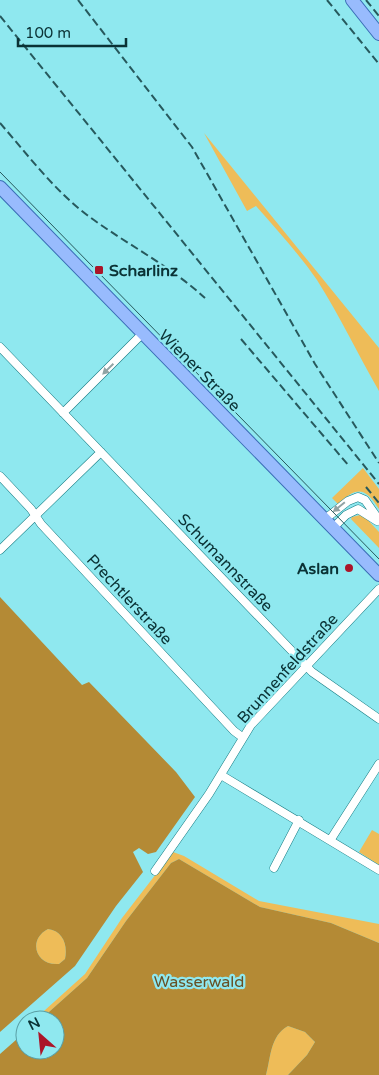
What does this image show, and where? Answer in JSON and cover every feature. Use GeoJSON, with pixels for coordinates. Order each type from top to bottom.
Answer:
{"type":"FeatureCollection","features":[{"type":"Feature","properties":{"kind":"main road"},"geometry":{"type":"LineString","coordinates":[[352,0],[379,34]]}},
{"type":"Feature","properties":{"kind":"main road","name":"Wiener Straße"},"geometry":{"type":"LineString","coordinates":[[0,188],[379,575]]}},
{"type":"Feature","properties":{"kind":"street"},"geometry":{"type":"LineString","coordinates":[[63,413],[142,334]]}},
{"type":"Feature","properties":{"kind":"street","name":"Schumannstraße"},"geometry":{"type":"LineString","coordinates":[[0,348],[305,665],[379,719]]}},
{"type":"Feature","properties":{"kind":"street"},"geometry":{"type":"LineString","coordinates":[[0,550],[101,452]]}},
{"type":"Feature","properties":{"kind":"street","name":"Prechtlerstraße"},"geometry":{"type":"LineString","coordinates":[[0,476],[234,732],[242,737]]}},
{"type":"Feature","properties":{"kind":"street"},"geometry":{"type":"LineString","coordinates":[[329,524],[348,501],[358,497],[366,500],[379,521]]}},
{"type":"Feature","properties":{"kind":"street"},"geometry":{"type":"LineString","coordinates":[[329,524],[358,509],[379,521]]}},
{"type":"Feature","properties":{"kind":"street","name":"Brunnenfeldstraße"},"geometry":{"type":"LineString","coordinates":[[155,871],[221,775],[242,737],[261,713],[379,589]]}},
{"type":"Feature","properties":{"kind":"street"},"geometry":{"type":"LineString","coordinates":[[331,839],[379,764]]}},
{"type":"Feature","properties":{"kind":"street"},"geometry":{"type":"LineString","coordinates":[[221,775],[331,839],[379,870]]}},
{"type":"Feature","properties":{"kind":"street"},"geometry":{"type":"LineString","coordinates":[[274,868],[299,820]]}},
{"type":"Feature","properties":{"kind":"shaded area"},"geometry":{"type":"Polygon","coordinates":[[[204,133],[379,348],[379,391],[317,280],[256,206],[247,211],[204,133]]]}},
{"type":"Feature","properties":{"kind":"shaded area"},"geometry":{"type":"Polygon","coordinates":[[[363,468],[379,489],[379,509],[365,493],[356,492],[350,494],[338,504],[332,498],[363,468]]]}},
{"type":"Feature","properties":{"kind":"shaded area"},"geometry":{"type":"Polygon","coordinates":[[[360,515],[365,517],[379,532],[379,548],[351,519],[360,515]]]}},
{"type":"Feature","properties":{"kind":"shaded area"},"geometry":{"type":"Polygon","coordinates":[[[372,830],[379,834],[379,865],[359,852],[372,830]]]}},
{"type":"Feature","properties":{"kind":"shaded area"},"geometry":{"type":"Polygon","coordinates":[[[173,852],[184,856],[259,901],[379,924],[379,943],[331,923],[260,907],[179,859],[171,863],[126,921],[87,978],[51,1010],[45,1010],[85,974],[122,918],[173,852]]]}},
{"type":"Feature","properties":{"kind":"shaded area"},"geometry":{"type":"Polygon","coordinates":[[[48,929],[61,936],[65,944],[65,959],[59,964],[51,964],[45,961],[37,951],[38,939],[48,929]]]}},
{"type":"Feature","properties":{"kind":"shaded area"},"geometry":{"type":"Polygon","coordinates":[[[288,1026],[305,1032],[315,1042],[307,1055],[288,1075],[266,1075],[274,1041],[282,1030],[288,1026]]]}},
{"type":"Feature","properties":{"kind":"green space"},"geometry":{"type":"Polygon","coordinates":[[[0,597],[82,685],[89,682],[176,772],[195,797],[156,852],[148,854],[139,848],[133,852],[143,872],[116,906],[75,966],[25,1010],[15,1010],[15,1019],[0,1032],[0,597]],[[48,929],[41,934],[36,945],[40,957],[51,964],[59,964],[65,959],[66,954],[63,939],[57,933],[48,929]]]}},
{"type":"Feature","properties":{"kind":"green space","name":"Wasserwald"},"geometry":{"type":"Polygon","coordinates":[[[179,859],[260,907],[331,923],[379,943],[379,1075],[288,1075],[307,1055],[315,1042],[305,1032],[288,1026],[282,1030],[274,1041],[266,1075],[0,1075],[0,1054],[15,1041],[15,1060],[65,1060],[65,1010],[51,1010],[87,978],[126,921],[171,863],[179,859]]]}},
{"type":"Feature","properties":{"kind":"tram line"},"geometry":{"type":"LineString","coordinates":[[0,172],[379,559]]}},
{"type":"Feature","properties":{"kind":"railway"},"geometry":{"type":"LineString","coordinates":[[78,0],[192,147],[315,364],[379,463]]}},
{"type":"Feature","properties":{"kind":"railway"},"geometry":{"type":"LineString","coordinates":[[327,0],[379,64]]}},
{"type":"Feature","properties":{"kind":"railway"},"geometry":{"type":"LineString","coordinates":[[366,0],[379,16]]}},
{"type":"Feature","properties":{"kind":"railway"},"geometry":{"type":"LineString","coordinates":[[0,16],[379,484]]}},
{"type":"Feature","properties":{"kind":"railway"},"geometry":{"type":"LineString","coordinates":[[0,123],[41,171],[75,205],[102,226],[177,275],[205,298]]}},
{"type":"Feature","properties":{"kind":"railway"},"geometry":{"type":"LineString","coordinates":[[241,339],[349,466]]}},
{"type":"Feature","properties":{"kind":"railway"},"geometry":{"type":"LineString","coordinates":[[366,487],[379,503]]}},
{"type":"Feature","properties":{"kind":"place","name":"Scharlinz"},"geometry":{"type":"Point","coordinates":[99,270]}},
{"type":"Feature","properties":{"kind":"place","name":"Aslan"},"geometry":{"type":"Point","coordinates":[349,568]}}]}
